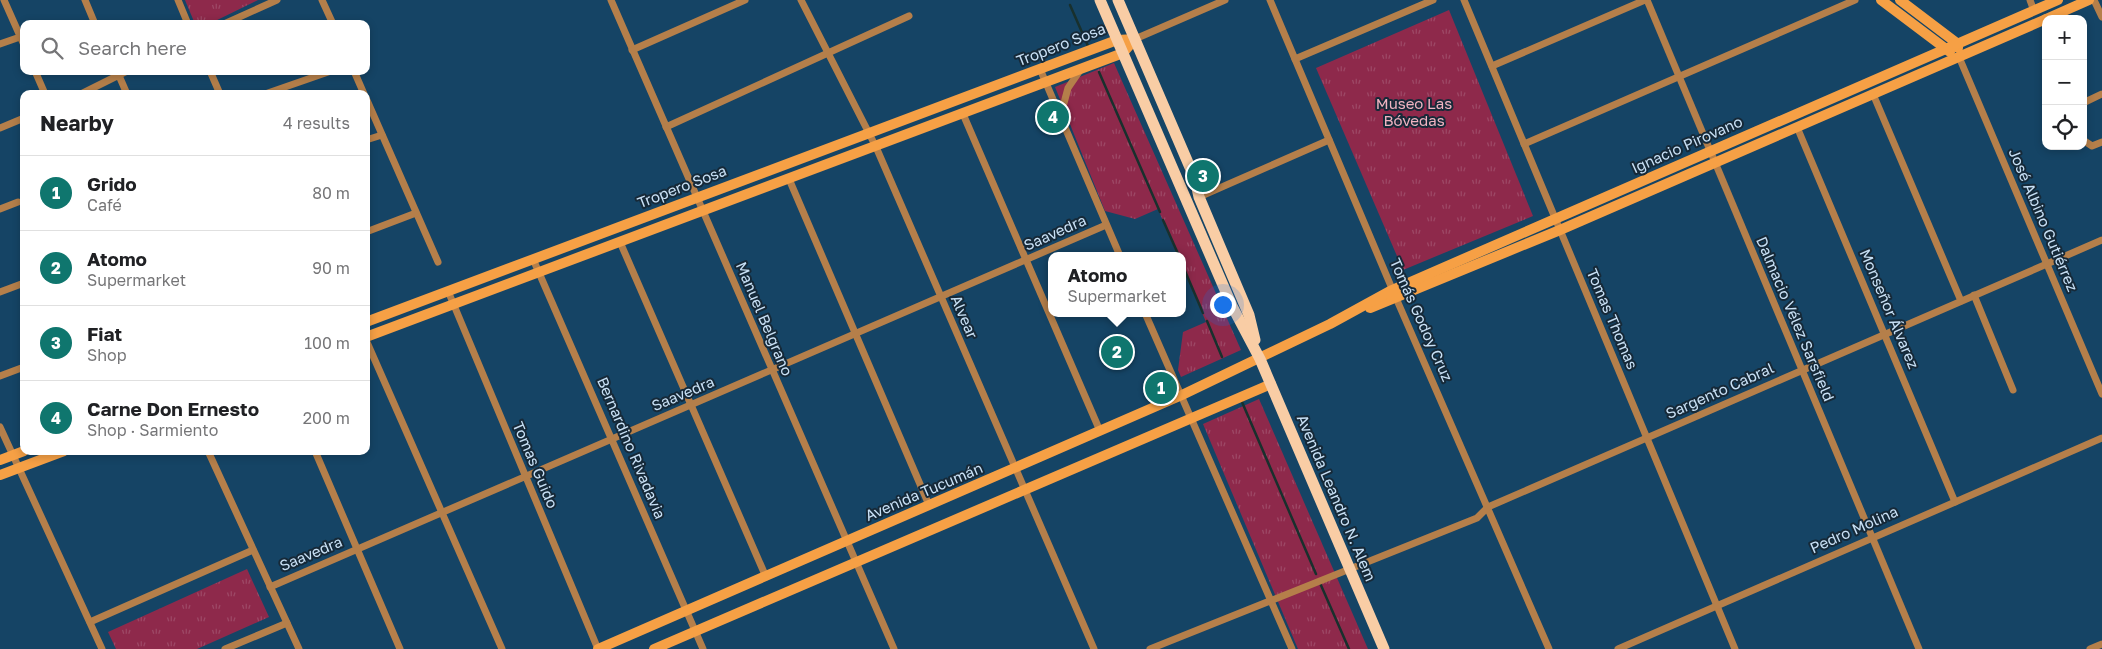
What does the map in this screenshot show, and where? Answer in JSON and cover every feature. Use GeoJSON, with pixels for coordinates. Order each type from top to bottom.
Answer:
{"type":"FeatureCollection","features":[{"type":"Feature","properties":{"kind":"main road","name":"Avenida Leandro N. Alem"},"geometry":{"type":"LineString","coordinates":[[1100,0],[1232,306],[1260,358],[1384,649]]}},
{"type":"Feature","properties":{"kind":"main road","name":"Avenida Leandro N. Alem"},"geometry":{"type":"LineString","coordinates":[[1118,0],[1249,315],[1260,358]]}},
{"type":"Feature","properties":{"kind":"street"},"geometry":{"type":"LineString","coordinates":[[0,44],[20,37],[4,0]]}},
{"type":"Feature","properties":{"kind":"street"},"geometry":{"type":"LineString","coordinates":[[84,0],[93,20]]}},
{"type":"Feature","properties":{"kind":"street"},"geometry":{"type":"LineString","coordinates":[[178,0],[186,20]]}},
{"type":"Feature","properties":{"kind":"street"},"geometry":{"type":"LineString","coordinates":[[233,20],[277,0]]}},
{"type":"Feature","properties":{"kind":"street"},"geometry":{"type":"LineString","coordinates":[[322,0],[331,20]]}},
{"type":"Feature","properties":{"kind":"street","name":"Manuel Belgrano"},"geometry":{"type":"LineString","coordinates":[[611,0],[771,371],[894,649]]}},
{"type":"Feature","properties":{"kind":"street"},"geometry":{"type":"LineString","coordinates":[[632,50],[745,0]]}},
{"type":"Feature","properties":{"kind":"street","name":"Alvear"},"geometry":{"type":"LineString","coordinates":[[801,0],[876,146],[1094,649]]}},
{"type":"Feature","properties":{"kind":"street"},"geometry":{"type":"LineString","coordinates":[[1134,39],[1225,0]]}},
{"type":"Feature","properties":{"kind":"street","name":"Tomás Godoy Cruz"},"geometry":{"type":"LineString","coordinates":[[1270,0],[1394,294],[1549,649]]}},
{"type":"Feature","properties":{"kind":"street"},"geometry":{"type":"LineString","coordinates":[[1295,59],[1433,0]]}},
{"type":"Feature","properties":{"kind":"street","name":"Tomas Thomas"},"geometry":{"type":"LineString","coordinates":[[1464,0],[1735,649]]}},
{"type":"Feature","properties":{"kind":"street"},"geometry":{"type":"LineString","coordinates":[[1492,66],[1646,0]]}},
{"type":"Feature","properties":{"kind":"street","name":"Dalmacio Vélez Sarsfield"},"geometry":{"type":"LineString","coordinates":[[1646,0],[1919,649]]}},
{"type":"Feature","properties":{"kind":"street"},"geometry":{"type":"LineString","coordinates":[[1524,144],[1855,0]]}},
{"type":"Feature","properties":{"kind":"street"},"geometry":{"type":"LineString","coordinates":[[1881,0],[1958,57]]}},
{"type":"Feature","properties":{"kind":"street"},"geometry":{"type":"LineString","coordinates":[[1900,0],[1958,44],[1958,57]]}},
{"type":"Feature","properties":{"kind":"street"},"geometry":{"type":"LineString","coordinates":[[2030,0],[2034,10]]}},
{"type":"Feature","properties":{"kind":"street","name":"Ignacio Pirovano"},"geometry":{"type":"LineString","coordinates":[[1260,358],[1555,219],[2058,0]]}},
{"type":"Feature","properties":{"kind":"street","name":"Ignacio Pirovano"},"geometry":{"type":"LineString","coordinates":[[2055,15],[2089,0]]}},
{"type":"Feature","properties":{"kind":"street"},"geometry":{"type":"LineString","coordinates":[[2094,0],[2102,17]]}},
{"type":"Feature","properties":{"kind":"street"},"geometry":{"type":"LineString","coordinates":[[2045,6],[2047,15]]}},
{"type":"Feature","properties":{"kind":"street"},"geometry":{"type":"LineString","coordinates":[[2023,15],[2028,26]]}},
{"type":"Feature","properties":{"kind":"street"},"geometry":{"type":"LineString","coordinates":[[666,127],[909,16]]}},
{"type":"Feature","properties":{"kind":"street","name":"Ignacio Pirovano"},"geometry":{"type":"LineString","coordinates":[[1394,294],[1560,230],[2042,20]]}},
{"type":"Feature","properties":{"kind":"street","name":"Tropero Sosa"},"geometry":{"type":"LineString","coordinates":[[370,320],[1117,40],[1134,39]]}},
{"type":"Feature","properties":{"kind":"street","name":"Tropero Sosa"},"geometry":{"type":"LineString","coordinates":[[370,336],[1123,53],[1134,39]]}},
{"type":"Feature","properties":{"kind":"street","name":"José Albino Gutiérrez"},"geometry":{"type":"LineString","coordinates":[[1958,57],[2102,394]]}},
{"type":"Feature","properties":{"kind":"street"},"geometry":{"type":"LineString","coordinates":[[1060,119],[1068,88],[1081,69]]}},
{"type":"Feature","properties":{"kind":"street"},"geometry":{"type":"LineString","coordinates":[[1040,70],[1118,252]]}},
{"type":"Feature","properties":{"kind":"street"},"geometry":{"type":"LineString","coordinates":[[37,75],[44,90]]}},
{"type":"Feature","properties":{"kind":"street"},"geometry":{"type":"LineString","coordinates":[[87,90],[114,75]]}},
{"type":"Feature","properties":{"kind":"street"},"geometry":{"type":"LineString","coordinates":[[119,75],[125,90]]}},
{"type":"Feature","properties":{"kind":"street"},"geometry":{"type":"LineString","coordinates":[[212,75],[218,90]]}},
{"type":"Feature","properties":{"kind":"street"},"geometry":{"type":"LineString","coordinates":[[276,90],[320,75]]}},
{"type":"Feature","properties":{"kind":"street"},"geometry":{"type":"LineString","coordinates":[[356,75],[362,90]]}},
{"type":"Feature","properties":{"kind":"street"},"geometry":{"type":"LineString","coordinates":[[1874,94],[1961,301]]}},
{"type":"Feature","properties":{"kind":"street"},"geometry":{"type":"LineString","coordinates":[[2087,101],[2102,94]]}},
{"type":"Feature","properties":{"kind":"street"},"geometry":{"type":"LineString","coordinates":[[370,107],[438,262]]}},
{"type":"Feature","properties":{"kind":"street"},"geometry":{"type":"LineString","coordinates":[[963,114],[1048,312]]}},
{"type":"Feature","properties":{"kind":"street"},"geometry":{"type":"LineString","coordinates":[[0,128],[20,120]]}},
{"type":"Feature","properties":{"kind":"street","name":"Monseñor Álvarez"},"geometry":{"type":"LineString","coordinates":[[1797,127],[1955,502]]}},
{"type":"Feature","properties":{"kind":"street"},"geometry":{"type":"LineString","coordinates":[[370,138],[382,134]]}},
{"type":"Feature","properties":{"kind":"street"},"geometry":{"type":"LineString","coordinates":[[1199,197],[1329,140]]}},
{"type":"Feature","properties":{"kind":"street"},"geometry":{"type":"LineString","coordinates":[[2087,143],[2092,146],[2102,142]]}},
{"type":"Feature","properties":{"kind":"street"},"geometry":{"type":"LineString","coordinates":[[789,179],[929,505]]}},
{"type":"Feature","properties":{"kind":"street"},"geometry":{"type":"LineString","coordinates":[[0,209],[18,202]]}},
{"type":"Feature","properties":{"kind":"street"},"geometry":{"type":"LineString","coordinates":[[370,230],[416,212]]}},
{"type":"Feature","properties":{"kind":"street","name":"Saavedra"},"geometry":{"type":"LineString","coordinates":[[270,587],[1106,225]]}},
{"type":"Feature","properties":{"kind":"street","name":"Sargento Cabral"},"geometry":{"type":"LineString","coordinates":[[1150,649],[1476,518],[1488,507],[2102,240]]}},
{"type":"Feature","properties":{"kind":"street"},"geometry":{"type":"LineString","coordinates":[[620,242],[766,577]]}},
{"type":"Feature","properties":{"kind":"street","name":"Bernardino Rivadavia"},"geometry":{"type":"LineString","coordinates":[[534,259],[702,649]]}},
{"type":"Feature","properties":{"kind":"street"},"geometry":{"type":"LineString","coordinates":[[0,292],[20,284]]}},
{"type":"Feature","properties":{"kind":"street","name":"Tomas Guido"},"geometry":{"type":"LineString","coordinates":[[448,291],[598,649]]}},
{"type":"Feature","properties":{"kind":"street"},"geometry":{"type":"LineString","coordinates":[[1974,295],[2013,390]]}},
{"type":"Feature","properties":{"kind":"street"},"geometry":{"type":"LineString","coordinates":[[1050,317],[1100,431]]}},
{"type":"Feature","properties":{"kind":"street"},"geometry":{"type":"LineString","coordinates":[[1148,317],[1292,649]]}},
{"type":"Feature","properties":{"kind":"street"},"geometry":{"type":"LineString","coordinates":[[370,347],[502,649]]}},
{"type":"Feature","properties":{"kind":"street","name":"Avenida Tucumán"},"geometry":{"type":"LineString","coordinates":[[598,649],[1015,469],[1182,395],[1260,358]]}},
{"type":"Feature","properties":{"kind":"street"},"geometry":{"type":"LineString","coordinates":[[0,376],[20,368]]}},
{"type":"Feature","properties":{"kind":"street"},"geometry":{"type":"LineString","coordinates":[[654,649],[1271,384]]}},
{"type":"Feature","properties":{"kind":"street"},"geometry":{"type":"LineString","coordinates":[[0,427],[102,649]]}},
{"type":"Feature","properties":{"kind":"street","name":"Pedro Molina"},"geometry":{"type":"LineString","coordinates":[[1618,649],[2102,438]]}},
{"type":"Feature","properties":{"kind":"street"},"geometry":{"type":"LineString","coordinates":[[0,460],[20,452]]}},
{"type":"Feature","properties":{"kind":"street"},"geometry":{"type":"LineString","coordinates":[[0,475],[53,455]]}},
{"type":"Feature","properties":{"kind":"street"},"geometry":{"type":"LineString","coordinates":[[210,455],[299,649]]}},
{"type":"Feature","properties":{"kind":"street"},"geometry":{"type":"LineString","coordinates":[[317,455],[400,649]]}},
{"type":"Feature","properties":{"kind":"street"},"geometry":{"type":"LineString","coordinates":[[90,622],[253,550]]}},
{"type":"Feature","properties":{"kind":"street"},"geometry":{"type":"LineString","coordinates":[[225,649],[286,623]]}},
{"type":"Feature","properties":{"kind":"street"},"geometry":{"type":"LineString","coordinates":[[2090,649],[2102,644]]}},
{"type":"Feature","properties":{"kind":"green space"},"geometry":{"type":"Polygon","coordinates":[[[185,0],[258,0],[217,20],[193,20],[185,0]]]}},
{"type":"Feature","properties":{"kind":"green space","name":"Museo Las Bóvedas"},"geometry":{"type":"Polygon","coordinates":[[[1449,10],[1533,216],[1403,270],[1316,68],[1449,10]]]}},
{"type":"Feature","properties":{"kind":"green space"},"geometry":{"type":"Polygon","coordinates":[[[1114,63],[1241,350],[1181,377],[1178,370],[1183,332],[1206,322],[1186,274],[1186,252],[1176,252],[1158,209],[1135,219],[1105,211],[1055,87],[1114,63]]]}},
{"type":"Feature","properties":{"kind":"green space"},"geometry":{"type":"Polygon","coordinates":[[[1259,399],[1368,649],[1298,649],[1203,424],[1259,399]]]}},
{"type":"Feature","properties":{"kind":"green space"},"geometry":{"type":"Polygon","coordinates":[[[247,569],[269,617],[197,649],[116,649],[108,632],[247,569]]]}},
{"type":"Feature","properties":{"kind":"waterway"},"geometry":{"type":"LineString","coordinates":[[1070,5],[1088,46]]}},
{"type":"Feature","properties":{"kind":"waterway"},"geometry":{"type":"LineString","coordinates":[[1099,72],[1160,212]]}},
{"type":"Feature","properties":{"kind":"waterway"},"geometry":{"type":"LineString","coordinates":[[1163,220],[1177,252]]}},
{"type":"Feature","properties":{"kind":"waterway"},"geometry":{"type":"LineString","coordinates":[[1186,273],[1203,313]]}},
{"type":"Feature","properties":{"kind":"waterway"},"geometry":{"type":"LineString","coordinates":[[1207,321],[1222,357]]}},
{"type":"Feature","properties":{"kind":"waterway"},"geometry":{"type":"LineString","coordinates":[[1242,402],[1316,574]]}},
{"type":"Feature","properties":{"kind":"waterway"},"geometry":{"type":"LineString","coordinates":[[1320,583],[1349,649]]}},
{"type":"Feature","properties":{"kind":"place","name":"Carne Don Ernesto"},"geometry":{"type":"Point","coordinates":[1053,117]}},
{"type":"Feature","properties":{"kind":"place","name":"Fiat"},"geometry":{"type":"Point","coordinates":[1203,176]}},
{"type":"Feature","properties":{"kind":"place","name":"Atomo"},"geometry":{"type":"Point","coordinates":[1117,352]}},
{"type":"Feature","properties":{"kind":"place","name":"Grido"},"geometry":{"type":"Point","coordinates":[1161,388]}}]}
